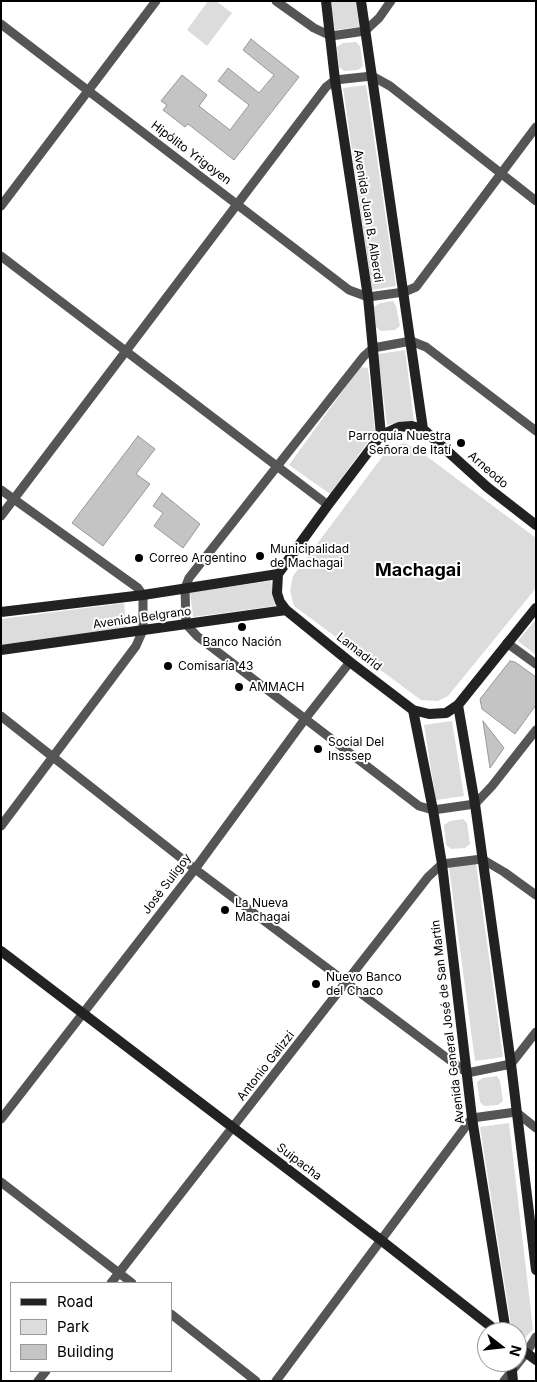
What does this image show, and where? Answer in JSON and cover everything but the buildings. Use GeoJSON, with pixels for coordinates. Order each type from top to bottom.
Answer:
{"type":"FeatureCollection","features":[{"type":"Feature","properties":{"kind":"street"},"geometry":{"type":"LineString","coordinates":[[1,206],[156,1]]}},
{"type":"Feature","properties":{"kind":"street"},"geometry":{"type":"LineString","coordinates":[[276,1],[314,28],[331,36],[365,31],[391,1]]}},
{"type":"Feature","properties":{"kind":"street","name":"Avenida Juan B. Alberdi"},"geometry":{"type":"LineString","coordinates":[[326,1],[335,80],[368,297],[380,435]]}},
{"type":"Feature","properties":{"kind":"street","name":"Avenida Juan B. Alberdi"},"geometry":{"type":"LineString","coordinates":[[361,1],[423,429]]}},
{"type":"Feature","properties":{"kind":"street","name":"Hipólito Yrigoyen"},"geometry":{"type":"LineString","coordinates":[[1,24],[349,290],[368,297]]}},
{"type":"Feature","properties":{"kind":"street"},"geometry":{"type":"LineString","coordinates":[[1,516],[326,87],[335,80],[372,76],[390,86],[536,201]]}},
{"type":"Feature","properties":{"kind":"street"},"geometry":{"type":"LineString","coordinates":[[368,297],[404,292],[416,287],[536,127]]}},
{"type":"Feature","properties":{"kind":"street"},"geometry":{"type":"LineString","coordinates":[[1,256],[328,505]]}},
{"type":"Feature","properties":{"kind":"street"},"geometry":{"type":"LineString","coordinates":[[535,428],[426,347],[411,340],[373,348],[364,356],[189,578],[184,588],[186,624],[197,636],[420,806],[433,810],[475,804],[492,786],[536,730]]}},
{"type":"Feature","properties":{"kind":"street"},"geometry":{"type":"LineString","coordinates":[[278,574],[380,435],[399,427],[412,426],[423,429]]}},
{"type":"Feature","properties":{"kind":"street","name":"Arneodo"},"geometry":{"type":"LineString","coordinates":[[423,429],[487,487],[536,525]]}},
{"type":"Feature","properties":{"kind":"street"},"geometry":{"type":"LineString","coordinates":[[1,490],[138,588],[143,595],[143,630],[136,646],[1,826]]}},
{"type":"Feature","properties":{"kind":"street","name":"Avenida Belgrano"},"geometry":{"type":"LineString","coordinates":[[1,612],[143,595],[278,574]]}},
{"type":"Feature","properties":{"kind":"street","name":"Lamadrid"},"geometry":{"type":"LineString","coordinates":[[278,574],[277,593],[280,602],[286,610],[413,710],[437,714],[446,713],[458,705]]}},
{"type":"Feature","properties":{"kind":"street"},"geometry":{"type":"LineString","coordinates":[[536,608],[458,705],[475,804],[536,1270]]}},
{"type":"Feature","properties":{"kind":"street","name":"Avenida Belgrano"},"geometry":{"type":"LineString","coordinates":[[1,650],[286,610]]}},
{"type":"Feature","properties":{"kind":"street"},"geometry":{"type":"LineString","coordinates":[[507,643],[536,664]]}},
{"type":"Feature","properties":{"kind":"street","name":"José Suligoy"},"geometry":{"type":"LineString","coordinates":[[1,1119],[194,869],[305,719],[350,662]]}},
{"type":"Feature","properties":{"kind":"street","name":"Avenida General José de San Martín"},"geometry":{"type":"LineString","coordinates":[[413,710],[442,864],[472,1118],[504,1322]]}},
{"type":"Feature","properties":{"kind":"street"},"geometry":{"type":"LineString","coordinates":[[1,716],[194,869],[467,1073],[510,1064],[536,1032]]}},
{"type":"Feature","properties":{"kind":"street"},"geometry":{"type":"LineString","coordinates":[[442,864],[482,859],[536,895]]}},
{"type":"Feature","properties":{"kind":"street","name":"Antonio Galizzi"},"geometry":{"type":"LineString","coordinates":[[112,1282],[428,877],[442,864]]}},
{"type":"Feature","properties":{"kind":"street","name":"Suipacha"},"geometry":{"type":"LineString","coordinates":[[1,951],[382,1241],[485,1322]]}},
{"type":"Feature","properties":{"kind":"street"},"geometry":{"type":"LineString","coordinates":[[276,1381],[472,1118],[516,1112],[536,1128]]}},
{"type":"Feature","properties":{"kind":"street"},"geometry":{"type":"LineString","coordinates":[[1,1182],[131,1282]]}},
{"type":"Feature","properties":{"kind":"street"},"geometry":{"type":"LineString","coordinates":[[172,1315],[256,1381]]}},
{"type":"Feature","properties":{"kind":"street"},"geometry":{"type":"LineString","coordinates":[[527,1351],[536,1337]]}},
{"type":"Feature","properties":{"kind":"green space"},"geometry":{"type":"Polygon","coordinates":[[[208,1],[216,1],[232,13],[207,46],[187,30],[208,1]]]}},
{"type":"Feature","properties":{"kind":"green space"},"geometry":{"type":"Polygon","coordinates":[[[331,1],[356,1],[359,27],[335,30],[331,1]]]}},
{"type":"Feature","properties":{"kind":"green space"},"geometry":{"type":"Polygon","coordinates":[[[356,42],[360,46],[363,66],[358,70],[344,71],[339,67],[337,47],[343,43],[356,42]]]}},
{"type":"Feature","properties":{"kind":"green space"},"geometry":{"type":"Polygon","coordinates":[[[366,85],[396,286],[372,290],[343,88],[366,85]]]}},
{"type":"Feature","properties":{"kind":"green space"},"geometry":{"type":"Polygon","coordinates":[[[393,301],[396,306],[400,326],[395,330],[381,331],[376,327],[374,307],[380,303],[393,301]]]}},
{"type":"Feature","properties":{"kind":"green space"},"geometry":{"type":"Polygon","coordinates":[[[405,350],[414,421],[387,425],[378,354],[405,350]]]}},
{"type":"Feature","properties":{"kind":"green space"},"geometry":{"type":"Polygon","coordinates":[[[360,367],[368,368],[375,432],[330,494],[289,465],[360,367]]]}},
{"type":"Feature","properties":{"kind":"green space"},"geometry":{"type":"Polygon","coordinates":[[[404,443],[417,449],[536,538],[536,588],[448,696],[438,701],[421,700],[294,606],[290,591],[293,576],[388,449],[404,443]]]}},
{"type":"Feature","properties":{"kind":"green space"},"geometry":{"type":"Polygon","coordinates":[[[271,581],[275,606],[193,617],[190,592],[271,581]]]}},
{"type":"Feature","properties":{"kind":"green space"},"geometry":{"type":"Polygon","coordinates":[[[124,603],[127,628],[1,645],[1,619],[124,603]]]}},
{"type":"Feature","properties":{"kind":"green space"},"geometry":{"type":"Polygon","coordinates":[[[536,619],[536,655],[518,641],[536,619]]]}},
{"type":"Feature","properties":{"kind":"green space"},"geometry":{"type":"Polygon","coordinates":[[[452,721],[464,796],[436,800],[424,725],[452,721]]]}},
{"type":"Feature","properties":{"kind":"green space"},"geometry":{"type":"Polygon","coordinates":[[[463,819],[467,823],[470,844],[465,848],[451,849],[446,845],[444,825],[450,821],[463,819]]]}},
{"type":"Feature","properties":{"kind":"green space"},"geometry":{"type":"Polygon","coordinates":[[[476,864],[503,1057],[475,1061],[449,867],[476,864]]]}},
{"type":"Feature","properties":{"kind":"green space"},"geometry":{"type":"Polygon","coordinates":[[[497,1076],[500,1081],[503,1101],[498,1105],[484,1106],[480,1102],[477,1082],[483,1078],[497,1076]]]}},
{"type":"Feature","properties":{"kind":"green space"},"geometry":{"type":"Polygon","coordinates":[[[509,1123],[533,1329],[527,1336],[527,1322],[511,1322],[480,1127],[509,1123]]]}},
{"type":"Feature","properties":{"kind":"place","name":"Parroquía Nuestra Señora de Itatí"},"geometry":{"type":"Point","coordinates":[461,443]}},
{"type":"Feature","properties":{"kind":"place","name":"Municipalidad de Machagai"},"geometry":{"type":"Point","coordinates":[260,556]}},
{"type":"Feature","properties":{"kind":"place","name":"Correo Argentino"},"geometry":{"type":"Point","coordinates":[139,558]}},
{"type":"Feature","properties":{"kind":"place","name":"Banco Nación"},"geometry":{"type":"Point","coordinates":[242,627]}},
{"type":"Feature","properties":{"kind":"place","name":"Comisaría 43"},"geometry":{"type":"Point","coordinates":[168,666]}},
{"type":"Feature","properties":{"kind":"place","name":"AMMACH"},"geometry":{"type":"Point","coordinates":[239,687]}},
{"type":"Feature","properties":{"kind":"place","name":"Social Del Insssep"},"geometry":{"type":"Point","coordinates":[318,749]}},
{"type":"Feature","properties":{"kind":"place","name":"La Nueva Machagai"},"geometry":{"type":"Point","coordinates":[225,910]}},
{"type":"Feature","properties":{"kind":"place","name":"Nuevo Banco del Chaco"},"geometry":{"type":"Point","coordinates":[316,984]}},
{"type":"Feature","properties":{"kind":"district","name":"Machagai"},"geometry":{"type":"Point","coordinates":[418,571]}}]}
